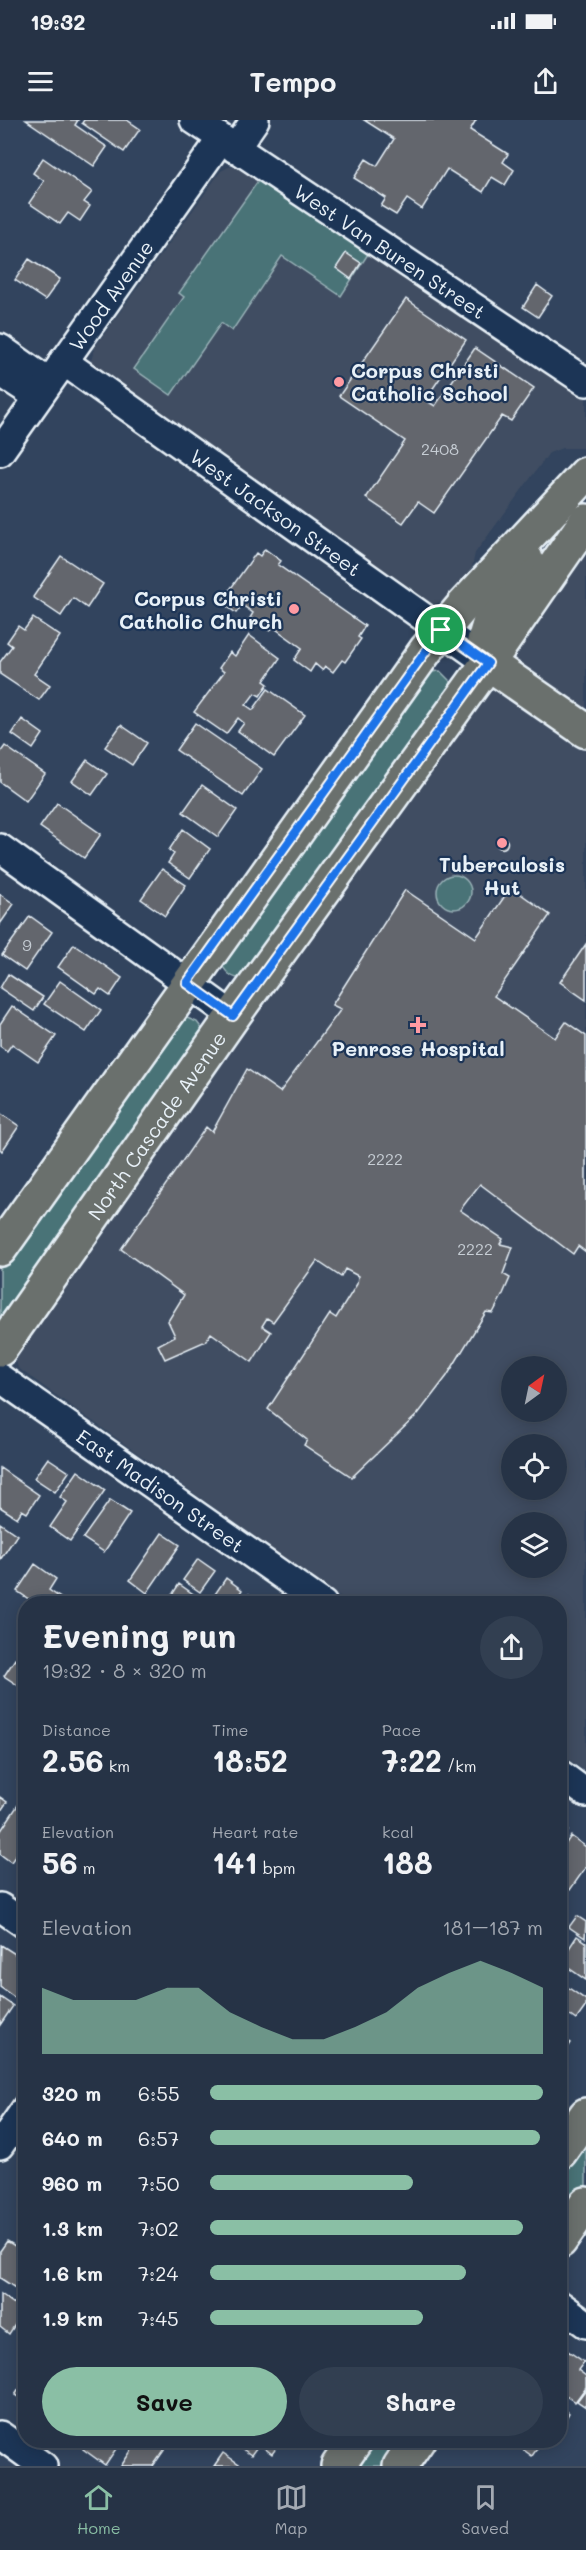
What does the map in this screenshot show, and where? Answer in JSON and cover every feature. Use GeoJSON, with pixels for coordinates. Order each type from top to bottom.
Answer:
{"type":"FeatureCollection","features":[{"type":"Feature","properties":{"kind":"main road"},"geometry":{"type":"LineString","coordinates":[[586,474],[575,510],[492,614],[484,641],[488,663],[586,731]]}},
{"type":"Feature","properties":{"kind":"main road"},"geometry":{"type":"LineString","coordinates":[[0,1249],[187,983],[441,630],[575,510]]}},
{"type":"Feature","properties":{"kind":"main road","name":"North Cascade Avenue"},"geometry":{"type":"LineString","coordinates":[[0,1349],[233,1016],[488,663]]}},
{"type":"Feature","properties":{"kind":"main road"},"geometry":{"type":"LineString","coordinates":[[567,2142],[586,2115]]}},
{"type":"Feature","properties":{"kind":"main road"},"geometry":{"type":"LineString","coordinates":[[567,2231],[586,2204]]}},
{"type":"Feature","properties":{"kind":"main road"},"geometry":{"type":"LineString","coordinates":[[338,2466],[350,2448]]}},
{"type":"Feature","properties":{"kind":"main road"},"geometry":{"type":"LineString","coordinates":[[400,2466],[412,2448]]}},
{"type":"Feature","properties":{"kind":"street","name":"West Van Buren Street"},"geometry":{"type":"LineString","coordinates":[[194,120],[586,382]]}},
{"type":"Feature","properties":{"kind":"street","name":"Wood Avenue"},"geometry":{"type":"LineString","coordinates":[[0,452],[50,380],[228,144],[255,120]]}},
{"type":"Feature","properties":{"kind":"street"},"geometry":{"type":"LineString","coordinates":[[0,348],[50,380]]}},
{"type":"Feature","properties":{"kind":"street"},"geometry":{"type":"LineString","coordinates":[[0,372],[50,380]]}},
{"type":"Feature","properties":{"kind":"street","name":"West Jackson Street"},"geometry":{"type":"LineString","coordinates":[[50,380],[441,630],[488,663]]}},
{"type":"Feature","properties":{"kind":"street"},"geometry":{"type":"LineString","coordinates":[[0,848],[233,1016]]}},
{"type":"Feature","properties":{"kind":"street","name":"East Madison Street"},"geometry":{"type":"LineString","coordinates":[[0,1378],[312,1596]]}},
{"type":"Feature","properties":{"kind":"street"},"geometry":{"type":"LineString","coordinates":[[567,1779],[586,1793]]}},
{"type":"Feature","properties":{"kind":"street"},"geometry":{"type":"LineString","coordinates":[[0,1907],[18,1919]]}},
{"type":"Feature","properties":{"kind":"street"},"geometry":{"type":"LineString","coordinates":[[0,2145],[18,2119]]}},
{"type":"Feature","properties":{"kind":"street"},"geometry":{"type":"LineString","coordinates":[[567,2310],[586,2324]]}},
{"type":"Feature","properties":{"kind":"street"},"geometry":{"type":"LineString","coordinates":[[0,2435],[43,2466]]}},
{"type":"Feature","properties":{"kind":"shaded area","name":"Corpus Christi Catholic School"},"geometry":{"type":"Polygon","coordinates":[[[229,167],[238,167],[252,172],[586,396],[586,448],[562,448],[549,453],[475,553],[472,567],[457,592],[445,600],[435,604],[419,599],[94,369],[91,361],[95,347],[221,171],[229,167]]]}},
{"type":"Feature","properties":{"kind":"shaded area","name":"Penrose Hospital"},"geometry":{"type":"Polygon","coordinates":[[[586,551],[586,1772],[567,1758],[567,1596],[338,1596],[18,1368],[15,1357],[586,551]]]}},
{"type":"Feature","properties":{"kind":"green space"},"geometry":{"type":"Polygon","coordinates":[[[258,181],[368,254],[341,296],[282,256],[232,331],[221,323],[171,395],[134,369],[184,297],[179,293],[258,181]]]}},
{"type":"Feature","properties":{"kind":"green space"},"geometry":{"type":"Polygon","coordinates":[[[440,671],[453,684],[243,979],[230,975],[222,965],[406,696],[431,672],[440,671]]]}},
{"type":"Feature","properties":{"kind":"green space"},"geometry":{"type":"Polygon","coordinates":[[[454,875],[466,880],[471,892],[466,904],[454,909],[442,904],[437,892],[442,880],[454,875]]]}},
{"type":"Feature","properties":{"kind":"green space"},"geometry":{"type":"Polygon","coordinates":[[[187,1018],[197,1022],[203,1030],[201,1040],[0,1325],[0,1269],[174,1025],[187,1018]]]}},
{"type":"Feature","properties":{"kind":"green space"},"geometry":{"type":"Polygon","coordinates":[[[586,2133],[586,2186],[567,2213],[567,2160],[586,2133]]]}},
{"type":"Feature","properties":{"kind":"green space"},"geometry":{"type":"Polygon","coordinates":[[[363,2448],[399,2448],[386,2466],[350,2466],[363,2448]]]}},
{"type":"Feature","properties":{"kind":"building"},"geometry":{"type":"Polygon","coordinates":[[[26,120],[78,120],[75,125],[107,147],[94,166],[26,120]]]}},
{"type":"Feature","properties":{"kind":"building"},"geometry":{"type":"Polygon","coordinates":[[[84,120],[127,120],[140,129],[124,152],[82,123],[84,120]]]}},
{"type":"Feature","properties":{"kind":"building"},"geometry":{"type":"Polygon","coordinates":[[[364,120],[476,120],[470,130],[508,154],[503,162],[514,170],[505,185],[492,177],[483,192],[447,169],[422,209],[407,199],[396,215],[381,206],[386,198],[354,178],[366,159],[377,166],[394,139],[364,120]]]}},
{"type":"Feature","properties":{"kind":"building"},"geometry":{"type":"Polygon","coordinates":[[[43,158],[92,192],[84,202],[90,206],[80,221],[68,213],[60,224],[29,203],[44,181],[33,173],[43,158]]]}},
{"type":"Feature","properties":{"kind":"building"},"geometry":{"type":"Polygon","coordinates":[[[346,253],[361,263],[351,279],[336,268],[346,253]]]}},
{"type":"Feature","properties":{"kind":"building"},"geometry":{"type":"Polygon","coordinates":[[[29,259],[60,279],[45,300],[15,280],[29,259]]]}},
{"type":"Feature","properties":{"kind":"building"},"geometry":{"type":"Polygon","coordinates":[[[537,285],[552,296],[538,317],[523,307],[537,285]]]}},
{"type":"Feature","properties":{"kind":"building"},"geometry":{"type":"Polygon","coordinates":[[[406,299],[466,340],[425,400],[435,406],[475,348],[534,388],[511,421],[502,416],[434,513],[418,502],[403,523],[366,498],[405,441],[339,396],[406,299]]]}},
{"type":"Feature","properties":{"kind":"building","name":"Corpus Christi Catholic Church"},"geometry":{"type":"Polygon","coordinates":[[[265,549],[281,561],[278,565],[365,626],[358,637],[361,639],[345,662],[342,660],[333,672],[325,666],[322,670],[315,664],[310,672],[294,660],[302,648],[273,627],[270,631],[250,618],[253,613],[242,605],[236,613],[221,602],[256,553],[260,556],[265,549]]]}},
{"type":"Feature","properties":{"kind":"building"},"geometry":{"type":"Polygon","coordinates":[[[61,556],[103,584],[87,608],[73,598],[61,616],[33,597],[61,556]]]}},
{"type":"Feature","properties":{"kind":"building"},"geometry":{"type":"Polygon","coordinates":[[[33,618],[60,636],[34,674],[50,685],[39,700],[0,674],[0,662],[12,646],[7,642],[18,626],[24,630],[33,618]]]}},
{"type":"Feature","properties":{"kind":"building"},"geometry":{"type":"Polygon","coordinates":[[[249,635],[280,658],[264,681],[268,684],[260,696],[255,693],[246,705],[253,710],[268,689],[305,715],[274,757],[238,731],[244,723],[238,718],[226,734],[194,712],[224,672],[219,668],[230,652],[235,656],[249,635]]]}},
{"type":"Feature","properties":{"kind":"building"},"geometry":{"type":"Polygon","coordinates":[[[22,719],[43,734],[33,749],[12,734],[22,719]]]}},
{"type":"Feature","properties":{"kind":"building"},"geometry":{"type":"Polygon","coordinates":[[[195,723],[262,769],[243,796],[176,750],[195,723]]]}},
{"type":"Feature","properties":{"kind":"building"},"geometry":{"type":"Polygon","coordinates":[[[121,725],[147,743],[132,765],[105,747],[121,725]]]}},
{"type":"Feature","properties":{"kind":"building"},"geometry":{"type":"Polygon","coordinates":[[[5,746],[45,774],[26,801],[0,782],[0,753],[5,746]]]}},
{"type":"Feature","properties":{"kind":"building"},"geometry":{"type":"Polygon","coordinates":[[[87,760],[107,774],[92,795],[72,781],[87,760]]]}},
{"type":"Feature","properties":{"kind":"building"},"geometry":{"type":"Polygon","coordinates":[[[202,785],[237,810],[218,837],[183,812],[202,785]]]}},
{"type":"Feature","properties":{"kind":"building"},"geometry":{"type":"Polygon","coordinates":[[[57,803],[101,834],[84,858],[40,827],[57,803]]]}},
{"type":"Feature","properties":{"kind":"building"},"geometry":{"type":"Polygon","coordinates":[[[183,829],[210,849],[190,878],[168,863],[174,854],[169,850],[183,829]]]}},
{"type":"Feature","properties":{"kind":"building","name":"Tuberculosis Hut"},"geometry":{"type":"Polygon","coordinates":[[[502,837],[508,843],[502,849],[496,843],[502,837]]]}},
{"type":"Feature","properties":{"kind":"building"},"geometry":{"type":"Polygon","coordinates":[[[162,869],[186,885],[165,916],[141,899],[162,869]]]}},
{"type":"Feature","properties":{"kind":"building"},"geometry":{"type":"Polygon","coordinates":[[[511,887],[550,915],[494,996],[555,1038],[566,1022],[586,1036],[586,1252],[578,1246],[573,1254],[480,1184],[460,1210],[503,1239],[500,1244],[513,1247],[503,1274],[510,1278],[493,1313],[486,1312],[447,1376],[418,1414],[352,1477],[304,1445],[307,1440],[268,1409],[330,1314],[336,1318],[357,1284],[358,1276],[345,1269],[341,1277],[317,1261],[273,1322],[267,1318],[262,1326],[271,1332],[252,1362],[211,1333],[206,1341],[165,1359],[158,1345],[175,1336],[168,1321],[184,1295],[121,1249],[206,1127],[212,1132],[247,1069],[280,1092],[341,1009],[332,1005],[405,890],[476,938],[511,887]]]}},
{"type":"Feature","properties":{"kind":"building"},"geometry":{"type":"Polygon","coordinates":[[[0,894],[14,904],[0,924],[0,894]]]}},
{"type":"Feature","properties":{"kind":"building"},"geometry":{"type":"Polygon","coordinates":[[[30,916],[52,932],[25,971],[2,955],[30,916]]]}},
{"type":"Feature","properties":{"kind":"building"},"geometry":{"type":"Polygon","coordinates":[[[74,944],[122,978],[110,996],[100,989],[96,994],[58,967],[74,944]]]}},
{"type":"Feature","properties":{"kind":"building"},"geometry":{"type":"Polygon","coordinates":[[[586,944],[586,1000],[560,982],[586,944]]]}},
{"type":"Feature","properties":{"kind":"building"},"geometry":{"type":"Polygon","coordinates":[[[8,974],[43,997],[34,1011],[0,988],[8,974]]]}},
{"type":"Feature","properties":{"kind":"building"},"geometry":{"type":"Polygon","coordinates":[[[60,981],[101,1010],[86,1032],[44,1004],[60,981]]]}},
{"type":"Feature","properties":{"kind":"building"},"geometry":{"type":"Polygon","coordinates":[[[12,1006],[56,1036],[38,1062],[12,1044],[7,1051],[0,1046],[0,1024],[12,1006]]]}},
{"type":"Feature","properties":{"kind":"building"},"geometry":{"type":"Polygon","coordinates":[[[0,1113],[19,1126],[2,1151],[0,1149],[0,1113]]]}},
{"type":"Feature","properties":{"kind":"building"},"geometry":{"type":"Polygon","coordinates":[[[48,1458],[69,1472],[55,1492],[34,1478],[48,1458]]]}},
{"type":"Feature","properties":{"kind":"building"},"geometry":{"type":"Polygon","coordinates":[[[0,1468],[39,1495],[27,1513],[22,1510],[17,1518],[0,1507],[0,1468]]]}},
{"type":"Feature","properties":{"kind":"building"},"geometry":{"type":"Polygon","coordinates":[[[78,1471],[105,1490],[70,1541],[50,1527],[67,1502],[60,1497],[78,1471]]]}},
{"type":"Feature","properties":{"kind":"building"},"geometry":{"type":"Polygon","coordinates":[[[110,1500],[130,1513],[104,1552],[83,1538],[110,1500]]]}},
{"type":"Feature","properties":{"kind":"building"},"geometry":{"type":"Polygon","coordinates":[[[0,1523],[17,1535],[0,1560],[0,1523]]]}},
{"type":"Feature","properties":{"kind":"building"},"geometry":{"type":"Polygon","coordinates":[[[162,1533],[180,1545],[147,1593],[130,1580],[162,1533]]]}},
{"type":"Feature","properties":{"kind":"building"},"geometry":{"type":"Polygon","coordinates":[[[198,1559],[215,1571],[200,1592],[183,1580],[198,1559]]]}},
{"type":"Feature","properties":{"kind":"building"},"geometry":{"type":"Polygon","coordinates":[[[35,1564],[56,1579],[49,1590],[58,1596],[24,1596],[17,1591],[35,1564]]]}},
{"type":"Feature","properties":{"kind":"building"},"geometry":{"type":"Polygon","coordinates":[[[226,1578],[242,1590],[238,1596],[214,1596],[226,1578]]]}},
{"type":"Feature","properties":{"kind":"building"},"geometry":{"type":"Polygon","coordinates":[[[179,1584],[196,1596],[171,1596],[179,1584]]]}},
{"type":"Feature","properties":{"kind":"building"},"geometry":{"type":"Polygon","coordinates":[[[15,1659],[18,1661],[18,1685],[4,1676],[15,1659]]]}},
{"type":"Feature","properties":{"kind":"building"},"geometry":{"type":"Polygon","coordinates":[[[0,1797],[7,1802],[0,1812],[0,1797]]]}},
{"type":"Feature","properties":{"kind":"building"},"geometry":{"type":"Polygon","coordinates":[[[18,1805],[18,1852],[11,1862],[0,1854],[0,1832],[18,1805]]]}},
{"type":"Feature","properties":{"kind":"building"},"geometry":{"type":"Polygon","coordinates":[[[571,1836],[586,1847],[586,1867],[570,1890],[567,1888],[567,1842],[571,1836]]]}},
{"type":"Feature","properties":{"kind":"building"},"geometry":{"type":"Polygon","coordinates":[[[577,1916],[586,1922],[585,1938],[569,1927],[577,1916]]]}},
{"type":"Feature","properties":{"kind":"building"},"geometry":{"type":"Polygon","coordinates":[[[577,1936],[586,1942],[586,1980],[567,1967],[567,1951],[577,1936]]]}},
{"type":"Feature","properties":{"kind":"building"},"geometry":{"type":"Polygon","coordinates":[[[1,1945],[18,1956],[18,2000],[0,1987],[1,1945]]]}},
{"type":"Feature","properties":{"kind":"building"},"geometry":{"type":"Polygon","coordinates":[[[567,1987],[586,2000],[586,2006],[576,2020],[567,2014],[567,1987]]]}},
{"type":"Feature","properties":{"kind":"building"},"geometry":{"type":"Polygon","coordinates":[[[0,1997],[13,2006],[0,2025],[0,1997]]]}},
{"type":"Feature","properties":{"kind":"building"},"geometry":{"type":"Polygon","coordinates":[[[7,2241],[18,2248],[18,2290],[0,2278],[0,2251],[7,2241]]]}},
{"type":"Feature","properties":{"kind":"building"},"geometry":{"type":"Polygon","coordinates":[[[0,2294],[18,2307],[18,2320],[9,2334],[0,2327],[0,2294]]]}},
{"type":"Feature","properties":{"kind":"building"},"geometry":{"type":"Polygon","coordinates":[[[568,2351],[584,2362],[578,2370],[586,2376],[586,2387],[575,2402],[567,2397],[568,2351]]]}},
{"type":"Feature","properties":{"kind":"building"},"geometry":{"type":"Polygon","coordinates":[[[586,2389],[586,2407],[577,2401],[586,2389]]]}},
{"type":"Feature","properties":{"kind":"building"},"geometry":{"type":"Polygon","coordinates":[[[84,2448],[117,2448],[105,2465],[84,2448]]]}},
{"type":"Feature","properties":{"kind":"building"},"geometry":{"type":"Polygon","coordinates":[[[133,2448],[165,2449],[153,2466],[121,2466],[133,2448]]]}},
{"type":"Feature","properties":{"kind":"building"},"geometry":{"type":"Polygon","coordinates":[[[241,2448],[256,2448],[251,2455],[241,2448]]]}},
{"type":"Feature","properties":{"kind":"building"},"geometry":{"type":"Polygon","coordinates":[[[264,2448],[276,2448],[272,2454],[264,2448]]]}},
{"type":"Feature","properties":{"kind":"building"},"geometry":{"type":"Polygon","coordinates":[[[521,2448],[538,2448],[532,2456],[521,2448]]]}},
{"type":"Feature","properties":{"kind":"building"},"geometry":{"type":"Polygon","coordinates":[[[223,2453],[242,2466],[214,2466],[223,2453]]]}},
{"type":"Feature","properties":{"kind":"place","name":"Corpus Christi Catholic School"},"geometry":{"type":"Point","coordinates":[339,382]}},
{"type":"Feature","properties":{"kind":"place","name":"Corpus Christi Catholic Church"},"geometry":{"type":"Point","coordinates":[294,609]}},
{"type":"Feature","properties":{"kind":"place","name":"Tuberculosis Hut"},"geometry":{"type":"Point","coordinates":[502,843]}},
{"type":"Feature","properties":{"kind":"place","name":"Penrose Hospital"},"geometry":{"type":"Point","coordinates":[418,1025]}},
{"type":"Feature","properties":{"kind":"route"},"geometry":{"type":"LineString","coordinates":[[441,630],[488,663],[233,1016],[187,983],[441,630]]}}]}
